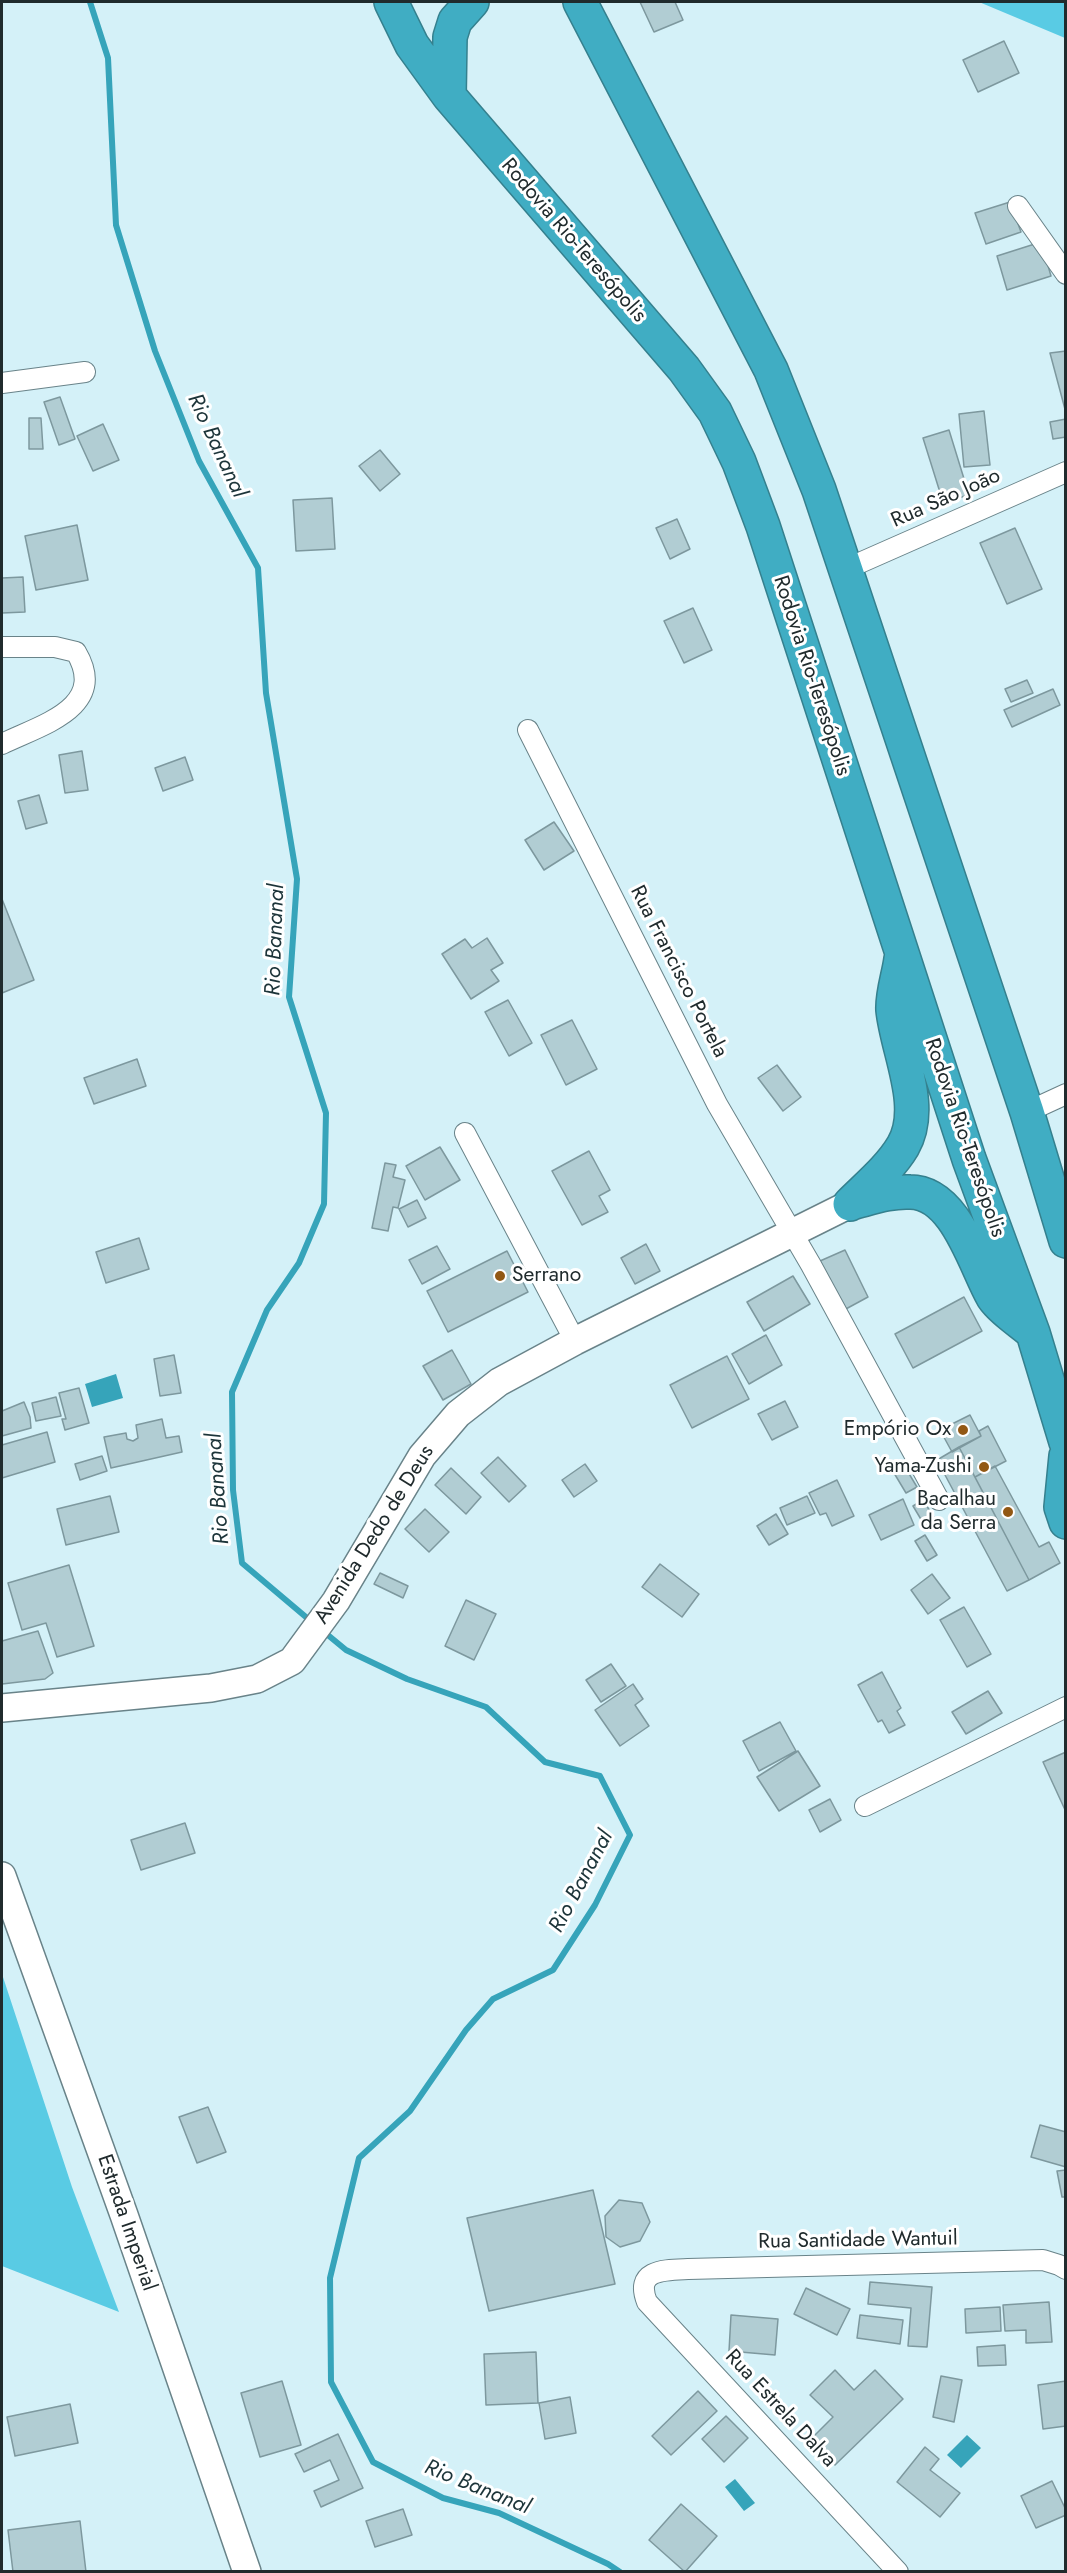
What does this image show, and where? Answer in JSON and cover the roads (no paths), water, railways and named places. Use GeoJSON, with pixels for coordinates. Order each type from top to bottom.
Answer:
{"type":"FeatureCollection","features":[{"type":"Feature","properties":{"kind":"highway","name":"Rodovia Rio-Teresópolis"},"geometry":{"type":"LineString","coordinates":[[391,2],[412,45],[449,96],[684,369],[715,412],[739,462],[763,526],[969,1160],[1033,1333],[1065,1442]]}},
{"type":"Feature","properties":{"kind":"highway"},"geometry":{"type":"LineString","coordinates":[[449,96],[450,37],[454,21],[472,2]]}},
{"type":"Feature","properties":{"kind":"highway"},"geometry":{"type":"LineString","coordinates":[[555,2],[599,40]]}},
{"type":"Feature","properties":{"kind":"highway"},"geometry":{"type":"LineString","coordinates":[[580,2],[771,370],[819,490],[1027,1112],[1065,1241]]}},
{"type":"Feature","properties":{"kind":"highway"},"geometry":{"type":"LineString","coordinates":[[850,1204],[888,1166],[904,1144],[912,1121],[905,1057],[893,1008],[902,955]]}},
{"type":"Feature","properties":{"kind":"highway"},"geometry":{"type":"LineString","coordinates":[[850,1204],[888,1193],[914,1191],[934,1200],[953,1218],[971,1248],[994,1299],[1033,1333]]}},
{"type":"Feature","properties":{"kind":"highway"},"geometry":{"type":"LineString","coordinates":[[1065,1456],[1061,1507],[1065,1522]]}},
{"type":"Feature","properties":{"kind":"main road","name":"Avenida Dedo de Deus"},"geometry":{"type":"LineString","coordinates":[[2,1708],[211,1688],[256,1679],[292,1661],[336,1601],[422,1456],[458,1414],[499,1382],[575,1341],[850,1204]]}},
{"type":"Feature","properties":{"kind":"main road","name":"Estrada Imperial"},"geometry":{"type":"LineString","coordinates":[[2,1876],[124,2215],[247,2571]]}},
{"type":"Feature","properties":{"kind":"street"},"geometry":{"type":"LineString","coordinates":[[1018,206],[1065,274]]}},
{"type":"Feature","properties":{"kind":"street"},"geometry":{"type":"LineString","coordinates":[[2,383],[85,372]]}},
{"type":"Feature","properties":{"kind":"street","name":"Rua São João"},"geometry":{"type":"LineString","coordinates":[[846,569],[1063,471]]}},
{"type":"Feature","properties":{"kind":"street"},"geometry":{"type":"LineString","coordinates":[[2,647],[55,647],[76,652],[84,665],[84,687],[79,702],[68,711],[2,744]]}},
{"type":"Feature","properties":{"kind":"street","name":"Rua Francisco Portela"},"geometry":{"type":"LineString","coordinates":[[528,730],[717,1104],[790,1233],[811,1265],[939,1500]]}},
{"type":"Feature","properties":{"kind":"street"},"geometry":{"type":"LineString","coordinates":[[1027,1112],[1065,1094]]}},
{"type":"Feature","properties":{"kind":"street"},"geometry":{"type":"LineString","coordinates":[[465,1133],[575,1341]]}},
{"type":"Feature","properties":{"kind":"street"},"geometry":{"type":"LineString","coordinates":[[865,1806],[1065,1707]]}},
{"type":"Feature","properties":{"kind":"street","name":"Rua Santidade Wantuil"},"geometry":{"type":"LineString","coordinates":[[650,2274],[664,2270],[688,2269],[1043,2260],[1065,2269]]}},
{"type":"Feature","properties":{"kind":"street","name":"Rua Estrela Dalva"},"geometry":{"type":"LineString","coordinates":[[650,2274],[643,2291],[647,2302],[898,2571]]}},
{"type":"Feature","properties":{"kind":"waterway","name":"Rio Bananal"},"geometry":{"type":"LineString","coordinates":[[90,2],[108,58],[116,225],[155,351],[199,461],[258,568],[266,693],[297,879],[289,997],[326,1113],[324,1204],[299,1263],[267,1310],[232,1392],[233,1490],[242,1563],[313,1623]]}},
{"type":"Feature","properties":{"kind":"waterway","name":"Rio Bananal"},"geometry":{"type":"LineString","coordinates":[[323,1631],[346,1650],[407,1679],[486,1707],[545,1762],[600,1776],[630,1835],[595,1905],[553,1970],[493,1999],[466,2030],[410,2111],[359,2158],[330,2278],[331,2382],[373,2462],[443,2498],[499,2513],[608,2564],[620,2572]]}},
{"type":"Feature","properties":{"kind":"place","name":"Serrano"},"geometry":{"type":"Point","coordinates":[500,1276]}},
{"type":"Feature","properties":{"kind":"place","name":"Empório Ox"},"geometry":{"type":"Point","coordinates":[963,1430]}},
{"type":"Feature","properties":{"kind":"place","name":"Yama-Zushi"},"geometry":{"type":"Point","coordinates":[984,1467]}},
{"type":"Feature","properties":{"kind":"place","name":"Bacalhau da Serra"},"geometry":{"type":"Point","coordinates":[1008,1512]}}]}
